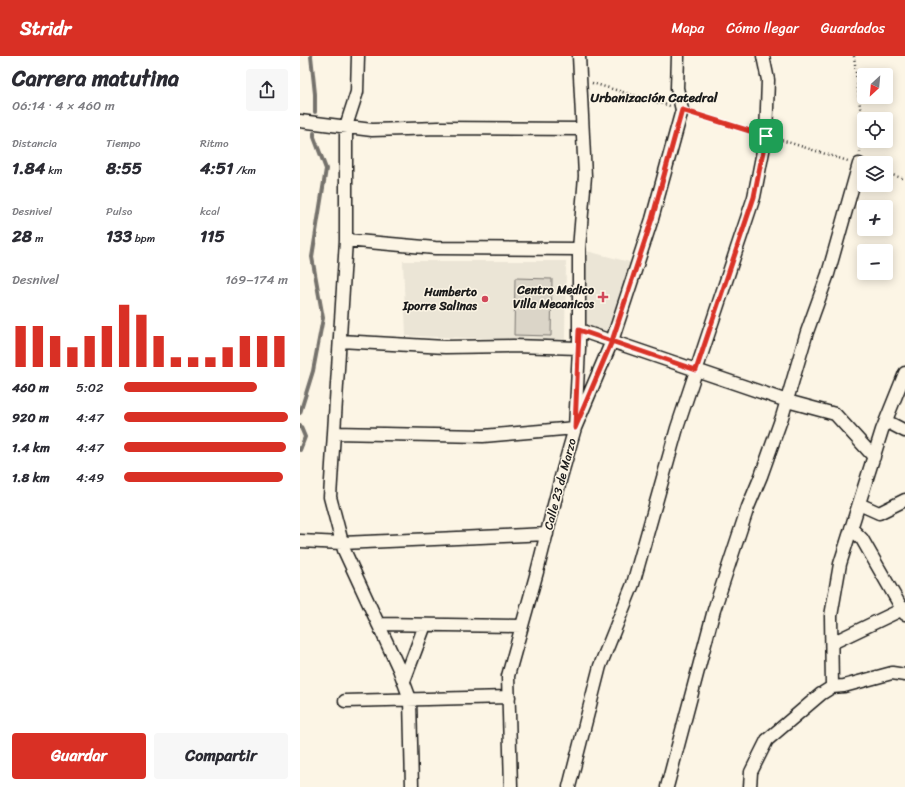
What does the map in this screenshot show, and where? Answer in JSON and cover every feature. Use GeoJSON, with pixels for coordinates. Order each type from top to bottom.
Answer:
{"type":"FeatureCollection","features":[{"type":"Feature","properties":{"kind":"street"},"geometry":{"type":"LineString","coordinates":[[358,56],[357,92],[346,126],[346,240],[330,496],[344,550],[399,669],[410,699],[412,787]]}},
{"type":"Feature","properties":{"kind":"street","name":"Calle 23 de Marzo"},"geometry":{"type":"LineString","coordinates":[[511,787],[508,676],[575,428],[579,348],[579,249],[584,176],[579,56]]}},
{"type":"Feature","properties":{"kind":"street"},"geometry":{"type":"LineString","coordinates":[[334,433],[483,436],[575,428],[612,341],[652,219],[682,110],[677,88],[678,56]]}},
{"type":"Feature","properties":{"kind":"street"},"geometry":{"type":"LineString","coordinates":[[569,787],[600,666],[633,584],[658,491],[696,370],[754,197],[766,136],[768,80],[763,56]]}},
{"type":"Feature","properties":{"kind":"street"},"geometry":{"type":"LineString","coordinates":[[300,121],[372,130],[439,128],[582,129]]}},
{"type":"Feature","properties":{"kind":"street"},"geometry":{"type":"LineString","coordinates":[[667,787],[714,610],[748,507],[787,401],[807,332],[828,274],[857,174]]}},
{"type":"Feature","properties":{"kind":"street"},"geometry":{"type":"LineString","coordinates":[[346,240],[436,248],[579,249]]}},
{"type":"Feature","properties":{"kind":"street"},"geometry":{"type":"LineString","coordinates":[[579,330],[787,401],[835,414],[874,457]]}},
{"type":"Feature","properties":{"kind":"street"},"geometry":{"type":"LineString","coordinates":[[340,341],[444,347],[513,346],[579,348]]}},
{"type":"Feature","properties":{"kind":"street"},"geometry":{"type":"LineString","coordinates":[[832,687],[831,616],[838,572],[886,421],[905,373]]}},
{"type":"Feature","properties":{"kind":"street"},"geometry":{"type":"LineString","coordinates":[[886,421],[905,431]]}},
{"type":"Feature","properties":{"kind":"street"},"geometry":{"type":"LineString","coordinates":[[859,504],[879,513],[905,500]]}},
{"type":"Feature","properties":{"kind":"street"},"geometry":{"type":"LineString","coordinates":[[832,643],[904,611],[862,539],[851,528]]}},
{"type":"Feature","properties":{"kind":"street"},"geometry":{"type":"LineString","coordinates":[[300,540],[342,543],[547,534]]}},
{"type":"Feature","properties":{"kind":"street"},"geometry":{"type":"LineString","coordinates":[[378,624],[522,626]]}},
{"type":"Feature","properties":{"kind":"street"},"geometry":{"type":"LineString","coordinates":[[404,681],[425,625]]}},
{"type":"Feature","properties":{"kind":"street"},"geometry":{"type":"LineString","coordinates":[[750,787],[751,772],[767,740],[821,694],[832,687],[844,686],[892,673],[905,674]]}},
{"type":"Feature","properties":{"kind":"street"},"geometry":{"type":"LineString","coordinates":[[345,701],[509,697]]}},
{"type":"Feature","properties":{"kind":"path"},"geometry":{"type":"LineString","coordinates":[[854,56],[862,123],[860,156]]}},
{"type":"Feature","properties":{"kind":"path"},"geometry":{"type":"LineString","coordinates":[[580,79],[857,163]]}},
{"type":"Feature","properties":{"kind":"path"},"geometry":{"type":"LineString","coordinates":[[893,175],[905,179]]}},
{"type":"Feature","properties":{"kind":"shaded area","name":"Centro Medico Villa Mecanicos"},"geometry":{"type":"Polygon","coordinates":[[[579,249],[637,264],[612,341],[579,330],[579,249]]]}},
{"type":"Feature","properties":{"kind":"shaded area","name":"Humberto Iporre Salinas"},"geometry":{"type":"Polygon","coordinates":[[[403,261],[566,261],[565,341],[406,336],[403,261]]]}},
{"type":"Feature","properties":{"kind":"shaded area"},"geometry":{"type":"Polygon","coordinates":[[[515,278],[552,279],[551,336],[514,335],[515,278]]]}},
{"type":"Feature","properties":{"kind":"waterway"},"geometry":{"type":"LineString","coordinates":[[311,56],[315,94],[315,112]]}},
{"type":"Feature","properties":{"kind":"waterway"},"geometry":{"type":"LineString","coordinates":[[300,413],[313,371],[323,318],[312,257],[326,169],[314,137],[314,133]]}},
{"type":"Feature","properties":{"kind":"waterway"},"geometry":{"type":"LineString","coordinates":[[300,425],[305,437],[300,450]]}},
{"type":"Feature","properties":{"kind":"place","name":"Centro Medico Villa Mecanicos"},"geometry":{"type":"Point","coordinates":[603,297]}},
{"type":"Feature","properties":{"kind":"place","name":"Humberto Iporre Salinas"},"geometry":{"type":"Point","coordinates":[485,299]}},
{"type":"Feature","properties":{"kind":"district","name":"Urbanización Catedral"},"geometry":{"type":"Point","coordinates":[654,97]}},
{"type":"Feature","properties":{"kind":"route"},"geometry":{"type":"LineString","coordinates":[[766,136],[682,110],[652,219],[612,341],[575,428],[579,330],[612,341],[696,370],[754,197],[766,136]]}}]}
